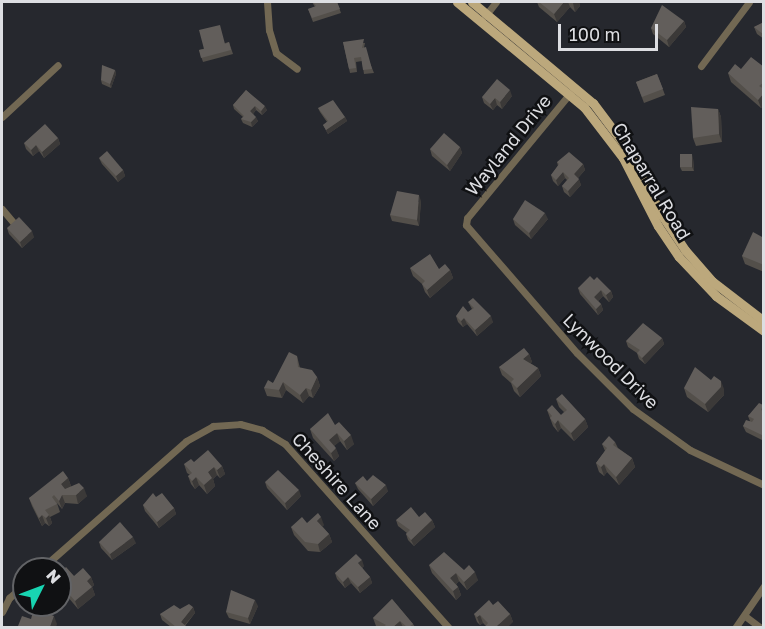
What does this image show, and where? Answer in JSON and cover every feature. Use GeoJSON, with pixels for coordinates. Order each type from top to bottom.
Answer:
{"type":"FeatureCollection","features":[{"type":"Feature","properties":{"kind":"main road","name":"Chaparral Road"},"geometry":{"type":"LineString","coordinates":[[457,2],[484,17],[572,90],[622,142],[684,250],[712,281],[764,321]]}},
{"type":"Feature","properties":{"kind":"main road","name":"Chaparral Road"},"geometry":{"type":"LineString","coordinates":[[472,2],[484,17]]}},
{"type":"Feature","properties":{"kind":"main road","name":"Chaparral Road"},"geometry":{"type":"LineString","coordinates":[[572,90],[614,144],[658,226],[679,257],[716,296],[764,331]]}},
{"type":"Feature","properties":{"kind":"street"},"geometry":{"type":"LineString","coordinates":[[267,2],[268,30],[276,53],[297,69]]}},
{"type":"Feature","properties":{"kind":"street"},"geometry":{"type":"LineString","coordinates":[[484,17],[496,2]]}},
{"type":"Feature","properties":{"kind":"street"},"geometry":{"type":"LineString","coordinates":[[701,66],[749,2]]}},
{"type":"Feature","properties":{"kind":"street"},"geometry":{"type":"LineString","coordinates":[[2,117],[58,64]]}},
{"type":"Feature","properties":{"kind":"street","name":"Wayland Drive"},"geometry":{"type":"LineString","coordinates":[[466,223],[572,90]]}},
{"type":"Feature","properties":{"kind":"street"},"geometry":{"type":"LineString","coordinates":[[2,209],[13,222]]}},
{"type":"Feature","properties":{"kind":"street","name":"Lynwood Drive"},"geometry":{"type":"LineString","coordinates":[[466,223],[577,353],[633,409],[690,450],[764,485]]}},
{"type":"Feature","properties":{"kind":"street","name":"Cheshire Lane"},"geometry":{"type":"LineString","coordinates":[[55,557],[186,441],[213,426],[240,424],[262,430],[285,444],[449,627]]}},
{"type":"Feature","properties":{"kind":"street"},"geometry":{"type":"LineString","coordinates":[[735,627],[745,616],[764,586]]}},
{"type":"Feature","properties":{"kind":"street"},"geometry":{"type":"LineString","coordinates":[[2,612],[12,595]]}},
{"type":"Feature","properties":{"kind":"street"},"geometry":{"type":"LineString","coordinates":[[745,616],[761,627]]}},
{"type":"Feature","properties":{"kind":"building"},"geometry":{"type":"Polygon","coordinates":[[[313,2],[337,2],[340,9],[312,18],[308,9],[316,6],[313,2]]]}},
{"type":"Feature","properties":{"kind":"building"},"geometry":{"type":"Polygon","coordinates":[[[539,2],[564,2],[554,14],[539,2]]]}},
{"type":"Feature","properties":{"kind":"building"},"geometry":{"type":"Polygon","coordinates":[[[662,5],[684,21],[667,40],[651,28],[662,5]]]}},
{"type":"Feature","properties":{"kind":"building"},"geometry":{"type":"Polygon","coordinates":[[[764,22],[764,35],[754,27],[764,22]]]}},
{"type":"Feature","properties":{"kind":"building"},"geometry":{"type":"Polygon","coordinates":[[[220,25],[225,44],[229,42],[231,50],[201,58],[199,50],[204,49],[199,30],[220,25]]]}},
{"type":"Feature","properties":{"kind":"building"},"geometry":{"type":"Polygon","coordinates":[[[364,39],[362,48],[366,47],[372,69],[363,70],[361,57],[354,58],[356,68],[349,69],[343,42],[364,39]]]}},
{"type":"Feature","properties":{"kind":"building"},"geometry":{"type":"Polygon","coordinates":[[[751,57],[764,67],[764,82],[759,86],[764,89],[764,93],[758,100],[728,73],[735,64],[741,69],[751,57]]]}},
{"type":"Feature","properties":{"kind":"building"},"geometry":{"type":"Polygon","coordinates":[[[102,65],[115,70],[110,84],[101,80],[102,65]]]}},
{"type":"Feature","properties":{"kind":"building"},"geometry":{"type":"Polygon","coordinates":[[[657,74],[663,89],[642,97],[636,82],[657,74]]]}},
{"type":"Feature","properties":{"kind":"building"},"geometry":{"type":"Polygon","coordinates":[[[497,79],[510,90],[500,102],[495,98],[490,104],[482,97],[497,79]]]}},
{"type":"Feature","properties":{"kind":"building"},"geometry":{"type":"Polygon","coordinates":[[[246,90],[265,106],[261,111],[255,106],[250,111],[256,117],[251,122],[241,119],[244,116],[233,105],[246,90]]]}},
{"type":"Feature","properties":{"kind":"building"},"geometry":{"type":"Polygon","coordinates":[[[333,100],[345,117],[326,130],[323,125],[328,121],[318,108],[333,100]]]}},
{"type":"Feature","properties":{"kind":"building"},"geometry":{"type":"Polygon","coordinates":[[[691,107],[718,109],[719,134],[693,138],[691,107]]]}},
{"type":"Feature","properties":{"kind":"building"},"geometry":{"type":"Polygon","coordinates":[[[45,124],[58,138],[42,152],[36,145],[31,150],[24,143],[45,124]]]}},
{"type":"Feature","properties":{"kind":"building"},"geometry":{"type":"Polygon","coordinates":[[[444,133],[460,147],[447,165],[430,149],[444,133]]]}},
{"type":"Feature","properties":{"kind":"building"},"geometry":{"type":"Polygon","coordinates":[[[107,151],[123,170],[116,176],[99,158],[107,151]]]}},
{"type":"Feature","properties":{"kind":"building"},"geometry":{"type":"Polygon","coordinates":[[[569,152],[583,164],[574,174],[579,179],[568,191],[562,186],[569,178],[563,172],[556,180],[551,175],[559,164],[557,162],[569,152]]]}},
{"type":"Feature","properties":{"kind":"building"},"geometry":{"type":"Polygon","coordinates":[[[680,154],[692,154],[692,167],[680,167],[680,154]]]}},
{"type":"Feature","properties":{"kind":"building"},"geometry":{"type":"Polygon","coordinates":[[[397,191],[419,195],[417,220],[390,215],[397,191]]]}},
{"type":"Feature","properties":{"kind":"building"},"geometry":{"type":"Polygon","coordinates":[[[525,200],[545,213],[529,233],[513,219],[525,200]]]}},
{"type":"Feature","properties":{"kind":"building"},"geometry":{"type":"Polygon","coordinates":[[[19,217],[32,231],[20,242],[7,228],[19,217]]]}},
{"type":"Feature","properties":{"kind":"building"},"geometry":{"type":"Polygon","coordinates":[[[753,232],[764,238],[764,265],[742,256],[753,232]]]}},
{"type":"Feature","properties":{"kind":"building"},"geometry":{"type":"Polygon","coordinates":[[[430,254],[439,269],[445,264],[450,270],[427,290],[422,284],[425,281],[410,268],[430,254]]]}},
{"type":"Feature","properties":{"kind":"building"},"geometry":{"type":"Polygon","coordinates":[[[590,276],[594,280],[597,277],[611,291],[606,295],[601,290],[594,297],[601,304],[596,309],[578,288],[590,276]]]}},
{"type":"Feature","properties":{"kind":"building"},"geometry":{"type":"Polygon","coordinates":[[[473,298],[491,316],[475,330],[464,318],[461,321],[456,316],[463,306],[468,312],[474,308],[468,302],[473,298]]]}},
{"type":"Feature","properties":{"kind":"building"},"geometry":{"type":"Polygon","coordinates":[[[643,323],[662,338],[642,358],[637,353],[640,350],[626,341],[643,323]]]}},
{"type":"Feature","properties":{"kind":"building"},"geometry":{"type":"Polygon","coordinates":[[[524,348],[529,354],[523,359],[538,368],[517,388],[511,382],[514,379],[499,367],[524,348]]]}},
{"type":"Feature","properties":{"kind":"building"},"geometry":{"type":"Polygon","coordinates":[[[289,352],[297,356],[298,367],[312,370],[317,377],[311,390],[306,388],[300,395],[283,382],[279,390],[264,388],[268,380],[273,383],[289,352]]]}},
{"type":"Feature","properties":{"kind":"building"},"geometry":{"type":"Polygon","coordinates":[[[695,367],[711,380],[714,376],[721,381],[721,387],[705,404],[684,388],[695,367]]]}},
{"type":"Feature","properties":{"kind":"building"},"geometry":{"type":"Polygon","coordinates":[[[562,394],[585,419],[571,433],[558,420],[555,424],[547,410],[552,405],[561,415],[567,410],[556,399],[562,394]]]}},
{"type":"Feature","properties":{"kind":"building"},"geometry":{"type":"Polygon","coordinates":[[[759,403],[763,405],[761,410],[764,411],[764,436],[743,426],[746,420],[752,422],[754,419],[748,416],[759,403]]]}},
{"type":"Feature","properties":{"kind":"building"},"geometry":{"type":"Polygon","coordinates":[[[328,413],[335,425],[339,422],[351,435],[344,441],[337,433],[329,440],[336,448],[331,453],[310,429],[328,413]]]}},
{"type":"Feature","properties":{"kind":"building"},"geometry":{"type":"Polygon","coordinates":[[[609,436],[615,442],[613,445],[632,458],[616,477],[604,464],[601,467],[596,463],[607,448],[602,444],[609,436]]]}},
{"type":"Feature","properties":{"kind":"building"},"geometry":{"type":"Polygon","coordinates":[[[208,450],[222,466],[217,470],[214,467],[208,472],[212,478],[204,485],[196,477],[192,481],[188,476],[192,473],[184,464],[191,459],[194,462],[208,450]]]}},
{"type":"Feature","properties":{"kind":"building"},"geometry":{"type":"Polygon","coordinates":[[[278,470],[299,490],[285,503],[265,482],[278,470]]]}},
{"type":"Feature","properties":{"kind":"building"},"geometry":{"type":"Polygon","coordinates":[[[63,471],[68,478],[61,484],[65,489],[79,483],[84,488],[76,495],[62,495],[59,501],[54,495],[52,497],[57,504],[45,510],[49,515],[46,518],[42,515],[39,518],[29,498],[63,471]]]}},
{"type":"Feature","properties":{"kind":"building"},"geometry":{"type":"Polygon","coordinates":[[[373,475],[386,485],[371,499],[355,483],[363,476],[367,481],[373,475]]]}},
{"type":"Feature","properties":{"kind":"building"},"geometry":{"type":"Polygon","coordinates":[[[153,493],[156,497],[162,493],[174,508],[157,522],[143,505],[153,493]]]}},
{"type":"Feature","properties":{"kind":"building"},"geometry":{"type":"Polygon","coordinates":[[[411,507],[419,517],[425,512],[432,520],[411,540],[406,534],[410,530],[396,520],[411,507]]]}},
{"type":"Feature","properties":{"kind":"building"},"geometry":{"type":"Polygon","coordinates":[[[318,513],[321,517],[317,521],[329,534],[318,544],[305,542],[291,527],[302,517],[307,523],[318,513]]]}},
{"type":"Feature","properties":{"kind":"building"},"geometry":{"type":"Polygon","coordinates":[[[120,522],[133,537],[110,554],[99,542],[120,522]]]}},
{"type":"Feature","properties":{"kind":"building"},"geometry":{"type":"Polygon","coordinates":[[[444,552],[464,570],[469,565],[475,572],[464,582],[456,573],[450,578],[458,587],[453,591],[429,565],[444,552]]]}},
{"type":"Feature","properties":{"kind":"building"},"geometry":{"type":"Polygon","coordinates":[[[356,554],[362,560],[358,563],[370,577],[358,587],[348,577],[343,582],[335,573],[356,554]]]}},
{"type":"Feature","properties":{"kind":"building"},"geometry":{"type":"Polygon","coordinates":[[[83,568],[91,577],[87,581],[92,587],[75,601],[72,597],[72,574],[74,576],[83,568]]]}},
{"type":"Feature","properties":{"kind":"building"},"geometry":{"type":"Polygon","coordinates":[[[231,590],[255,600],[248,618],[226,612],[231,590]]]}},
{"type":"Feature","properties":{"kind":"building"},"geometry":{"type":"Polygon","coordinates":[[[392,599],[413,624],[409,627],[400,621],[393,627],[383,627],[386,625],[373,618],[392,599]]]}},
{"type":"Feature","properties":{"kind":"building"},"geometry":{"type":"Polygon","coordinates":[[[489,600],[493,605],[498,601],[510,614],[496,627],[485,627],[488,623],[480,615],[477,617],[474,614],[489,600]]]}},
{"type":"Feature","properties":{"kind":"building"},"geometry":{"type":"Polygon","coordinates":[[[189,604],[193,607],[181,622],[185,627],[176,627],[160,614],[174,605],[180,609],[189,604]]]}},
{"type":"Feature","properties":{"kind":"building"},"geometry":{"type":"Polygon","coordinates":[[[22,617],[31,619],[32,617],[54,617],[50,627],[18,626],[22,617]]]}}]}
